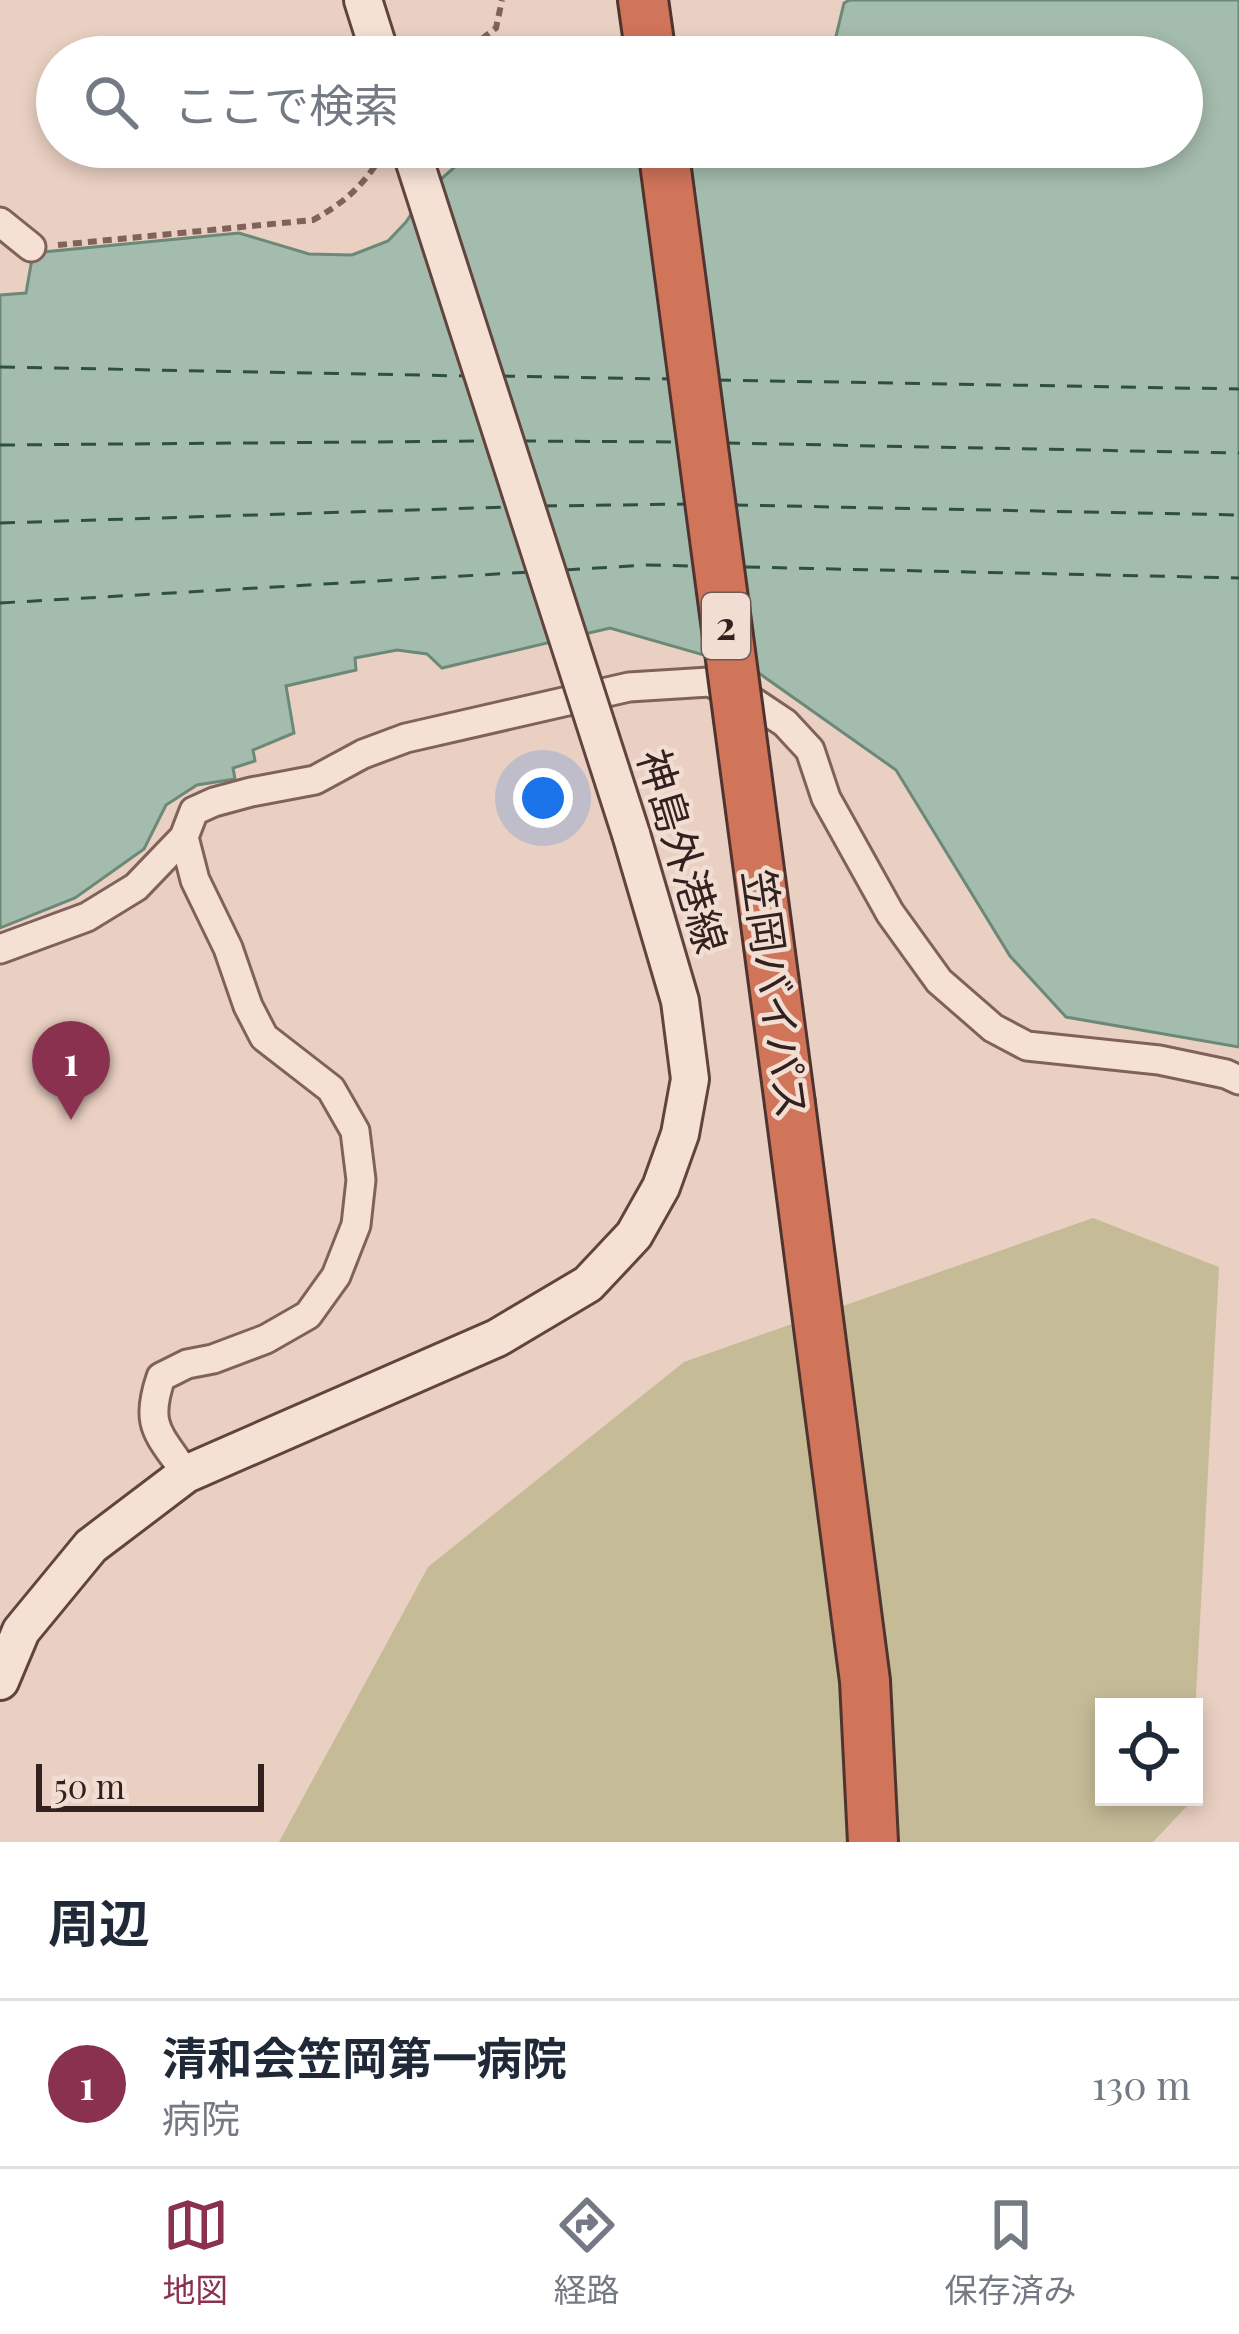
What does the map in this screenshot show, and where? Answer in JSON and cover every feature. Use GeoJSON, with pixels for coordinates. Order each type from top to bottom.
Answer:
{"type":"FeatureCollection","features":[{"type":"Feature","properties":{"kind":"highway"},"geometry":{"type":"LineString","coordinates":[[644,0],[648,36]]}},
{"type":"Feature","properties":{"kind":"highway","name":"笠岡バイパス"},"geometry":{"type":"LineString","coordinates":[[666,168],[865,1681],[873,1842]]}},
{"type":"Feature","properties":{"kind":"main road"},"geometry":{"type":"LineString","coordinates":[[363,1],[374,36]]}},
{"type":"Feature","properties":{"kind":"main road","name":"神島外港線"},"geometry":{"type":"LineString","coordinates":[[0,1681],[21,1631],[91,1546],[186,1474],[497,1338],[589,1285],[634,1235],[661,1187],[680,1134],[690,1079],[680,1000],[631,834],[403,168]]}},
{"type":"Feature","properties":{"kind":"street"},"geometry":{"type":"LineString","coordinates":[[0,222],[31,247]]}},
{"type":"Feature","properties":{"kind":"street"},"geometry":{"type":"LineString","coordinates":[[0,256],[31,247]]}},
{"type":"Feature","properties":{"kind":"street"},"geometry":{"type":"LineString","coordinates":[[0,949],[87,917],[136,887],[184,837],[194,811],[214,802],[315,780],[406,738],[629,687],[709,682],[749,699],[785,723],[810,750],[826,798],[890,913],[939,981],[993,1028],[1027,1046],[1159,1060],[1239,1080]]}},
{"type":"Feature","properties":{"kind":"street"},"geometry":{"type":"LineString","coordinates":[[184,837],[195,880],[228,948],[248,1006],[264,1037],[331,1089],[355,1131],[361,1180],[350,1242],[336,1276],[308,1315],[266,1339],[161,1377],[152,1403],[154,1426],[186,1474]]}},
{"type":"Feature","properties":{"kind":"path"},"geometry":{"type":"LineString","coordinates":[[486,36],[496,28],[502,0]]}},
{"type":"Feature","properties":{"kind":"path"},"geometry":{"type":"LineString","coordinates":[[31,247],[313,220],[344,203],[378,168]]}},
{"type":"Feature","properties":{"kind":"shaded area"},"geometry":{"type":"Polygon","coordinates":[[[1239,0],[1239,1047],[1066,1017],[1010,956],[896,770],[753,669],[610,628],[442,668],[427,654],[397,650],[355,658],[356,670],[286,686],[294,733],[253,750],[255,761],[233,768],[235,779],[197,785],[166,805],[144,849],[75,898],[0,928],[0,295],[26,293],[33,253],[239,233],[309,254],[352,255],[388,241],[425,193],[454,168],[1203,168],[1203,36],[836,36],[844,3],[1239,0]]]}},
{"type":"Feature","properties":{"kind":"shaded area"},"geometry":{"type":"Polygon","coordinates":[[[1093,1218],[1219,1267],[1196,1698],[1095,1698],[1095,1806],[1187,1806],[1153,1842],[279,1842],[428,1567],[684,1362],[1093,1218]]]}},
{"type":"Feature","properties":{"kind":"ferry route"},"geometry":{"type":"LineString","coordinates":[[0,367],[466,376]]}},
{"type":"Feature","properties":{"kind":"ferry route"},"geometry":{"type":"LineString","coordinates":[[500,376],[670,379]]}},
{"type":"Feature","properties":{"kind":"ferry route"},"geometry":{"type":"LineString","coordinates":[[716,380],[1239,389]]}},
{"type":"Feature","properties":{"kind":"ferry route"},"geometry":{"type":"LineString","coordinates":[[0,445],[487,441]]}},
{"type":"Feature","properties":{"kind":"ferry route"},"geometry":{"type":"LineString","coordinates":[[521,441],[679,442]]}},
{"type":"Feature","properties":{"kind":"ferry route"},"geometry":{"type":"LineString","coordinates":[[725,443],[1239,453]]}},
{"type":"Feature","properties":{"kind":"ferry route"},"geometry":{"type":"LineString","coordinates":[[542,506],[688,504]]}},
{"type":"Feature","properties":{"kind":"ferry route"},"geometry":{"type":"LineString","coordinates":[[733,505],[1239,515]]}},
{"type":"Feature","properties":{"kind":"ferry route"},"geometry":{"type":"LineString","coordinates":[[0,523],[508,507]]}},
{"type":"Feature","properties":{"kind":"ferry route"},"geometry":{"type":"LineString","coordinates":[[565,570],[693,566]]}},
{"type":"Feature","properties":{"kind":"ferry route"},"geometry":{"type":"LineString","coordinates":[[745,567],[1239,578]]}},
{"type":"Feature","properties":{"kind":"ferry route"},"geometry":{"type":"LineString","coordinates":[[0,603],[531,572]]}},
{"type":"Feature","properties":{"kind":"place","name":"清和会笠岡第一病院"},"geometry":{"type":"Point","coordinates":[71,1120]}}]}
